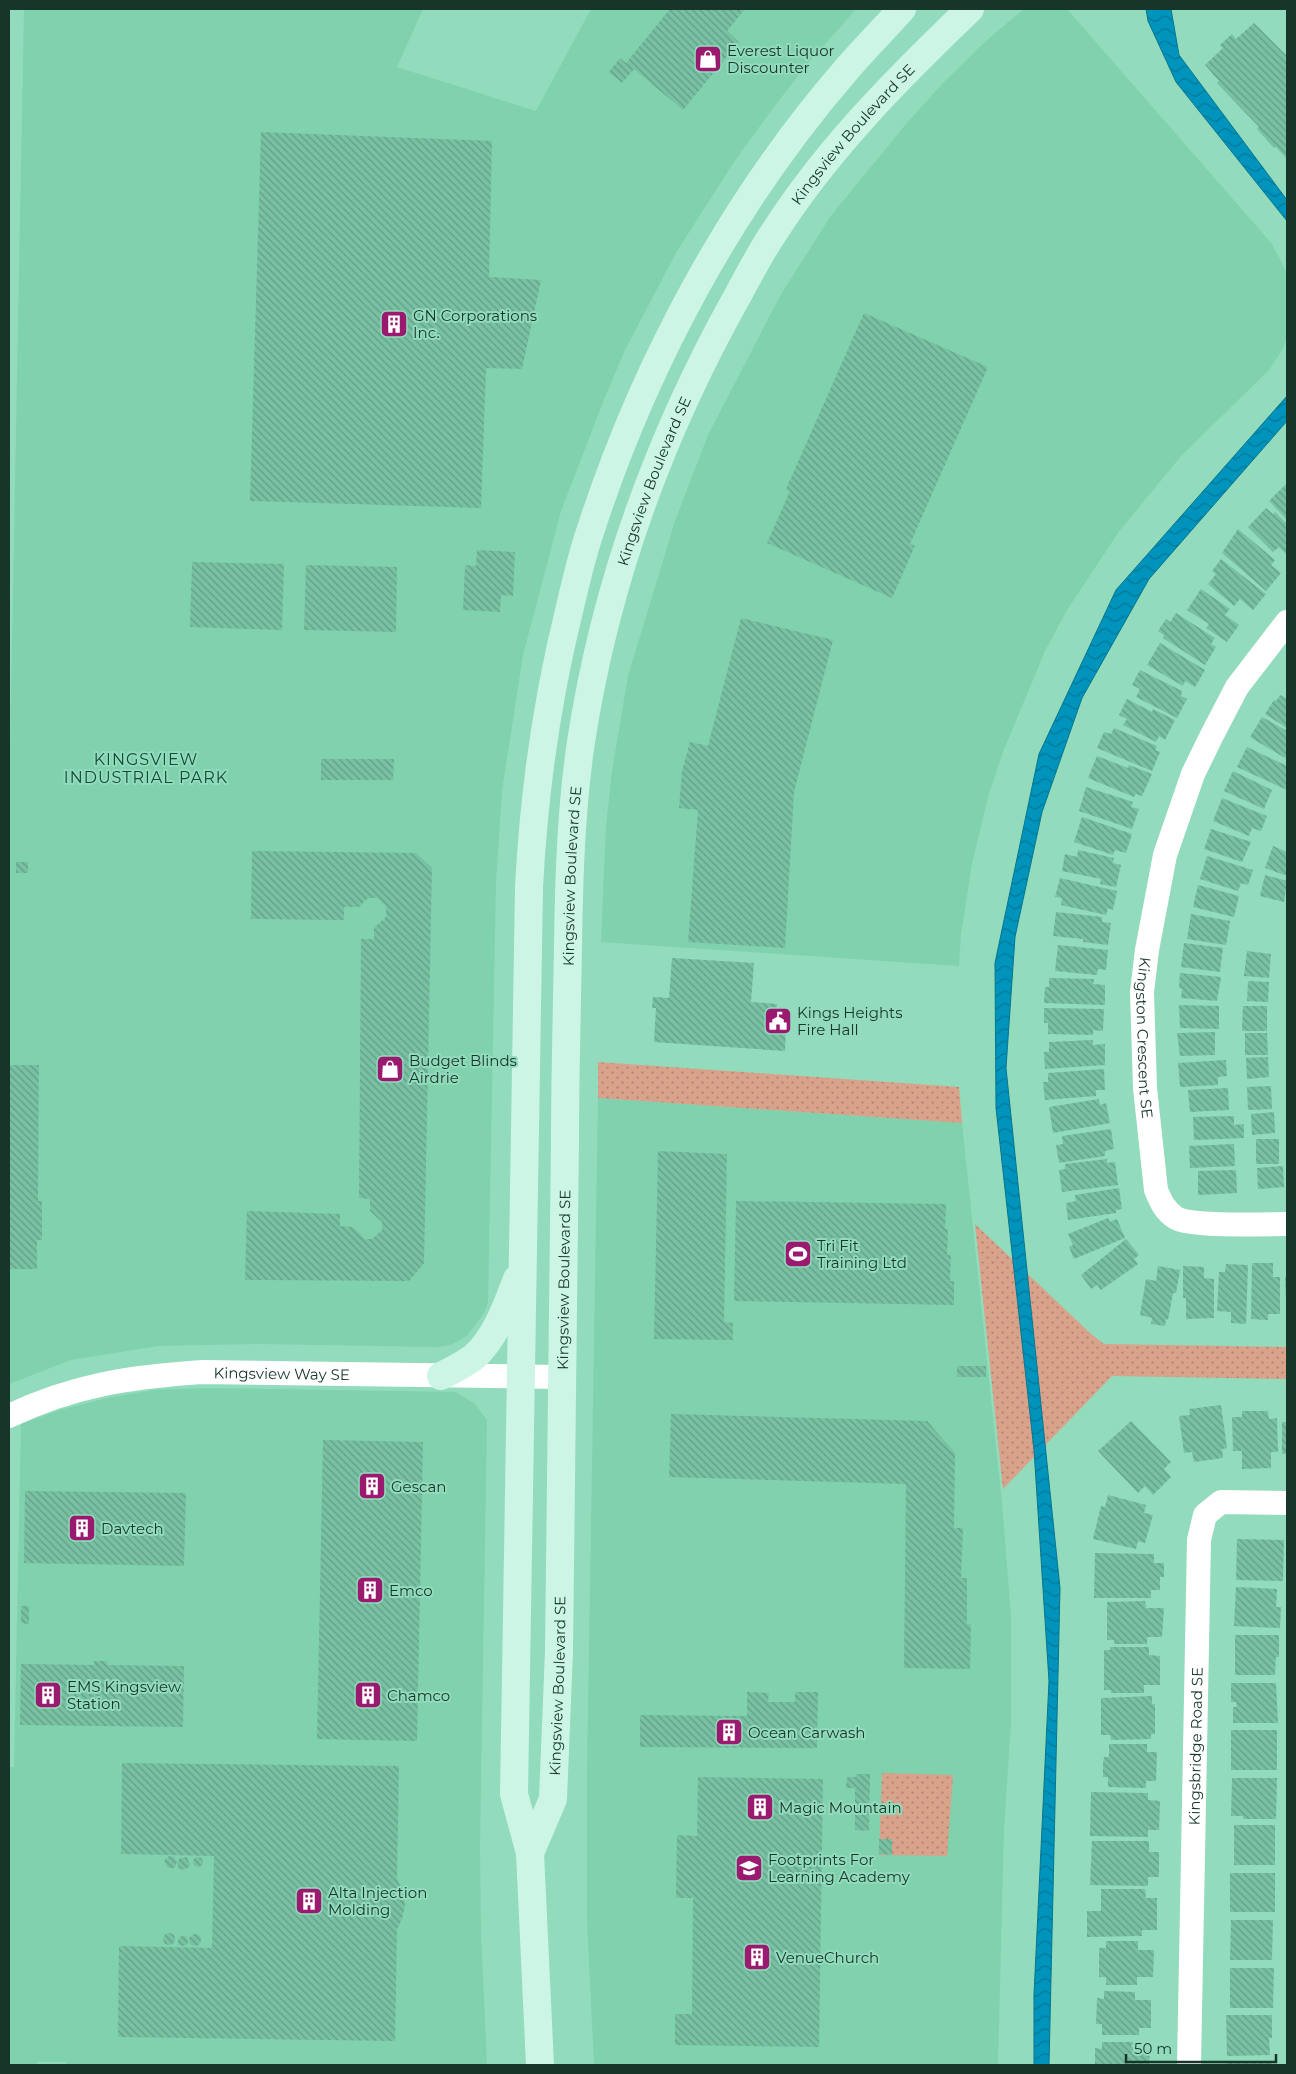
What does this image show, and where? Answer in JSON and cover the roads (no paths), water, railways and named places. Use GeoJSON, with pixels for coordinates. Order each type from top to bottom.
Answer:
{"type":"FeatureCollection","features":[{"type":"Feature","properties":{"kind":"main road","name":"Kingsview Boulevard SE"},"geometry":{"type":"LineString","coordinates":[[540,2065],[530,1853],[514,1794],[528,896],[533,812],[555,667],[588,536],[612,469],[657,363],[717,250],[772,165],[801,125],[846,70],[902,9]]}},
{"type":"Feature","properties":{"kind":"main road","name":"Kingsview Boulevard SE"},"geometry":{"type":"LineString","coordinates":[[530,1853],[553,1799],[559,1652],[561,1377],[569,897],[580,746],[589,694],[626,548],[672,426],[707,350],[772,234],[852,129],[902,74],[970,9]]}},
{"type":"Feature","properties":{"kind":"main road"},"geometry":{"type":"LineString","coordinates":[[441,1376],[475,1356],[489,1338],[503,1313],[521,1269]]}},
{"type":"Feature","properties":{"kind":"street","name":"Kingston Crescent SE"},"geometry":{"type":"LineString","coordinates":[[1287,622],[1279,651],[1237,687],[1210,736],[1193,774],[1164,856],[1147,950],[1142,992],[1145,1088],[1156,1190],[1161,1203],[1168,1212],[1187,1223],[1287,1224]]}},
{"type":"Feature","properties":{"kind":"street","name":"Kingsview Way SE"},"geometry":{"type":"LineString","coordinates":[[9,1416],[38,1402],[82,1388],[135,1377],[202,1372],[561,1377]]}},
{"type":"Feature","properties":{"kind":"street","name":"Kingsbridge Road SE"},"geometry":{"type":"LineString","coordinates":[[1189,2065],[1199,1540],[1204,1515],[1221,1502],[1287,1503]]}},
{"type":"Feature","properties":{"kind":"water"},"geometry":{"type":"Polygon","coordinates":[[[1146,9],[1171,9],[1179,55],[1287,200],[1287,221],[1176,82],[1148,21],[1146,9]]]}},
{"type":"Feature","properties":{"kind":"water"},"geometry":{"type":"Polygon","coordinates":[[[1287,396],[1287,421],[1149,579],[1082,698],[1042,812],[1015,937],[1006,1068],[1060,1588],[1049,2065],[1034,2065],[1034,1995],[1049,1681],[1034,1450],[996,1108],[995,963],[1039,754],[1116,590],[1287,396]]]}},
{"type":"Feature","properties":{"kind":"place","name":"Everest Liquor Discounter"},"geometry":{"type":"Point","coordinates":[708,59]}},
{"type":"Feature","properties":{"kind":"place","name":"GN Corporations Inc."},"geometry":{"type":"Point","coordinates":[394,324]}},
{"type":"Feature","properties":{"kind":"place","name":"Kings Heights Fire Hall"},"geometry":{"type":"Point","coordinates":[778,1021]}},
{"type":"Feature","properties":{"kind":"place","name":"Budget Blinds Airdrie"},"geometry":{"type":"Point","coordinates":[390,1069]}},
{"type":"Feature","properties":{"kind":"place","name":"Tri Fit Training Ltd"},"geometry":{"type":"Point","coordinates":[798,1254]}},
{"type":"Feature","properties":{"kind":"place","name":"Gescan"},"geometry":{"type":"Point","coordinates":[372,1486]}},
{"type":"Feature","properties":{"kind":"place","name":"Davtech"},"geometry":{"type":"Point","coordinates":[82,1528]}},
{"type":"Feature","properties":{"kind":"place","name":"Emco"},"geometry":{"type":"Point","coordinates":[370,1590]}},
{"type":"Feature","properties":{"kind":"place","name":"EMS Kingsview Station"},"geometry":{"type":"Point","coordinates":[48,1695]}},
{"type":"Feature","properties":{"kind":"place","name":"Chamco"},"geometry":{"type":"Point","coordinates":[368,1695]}},
{"type":"Feature","properties":{"kind":"place","name":"Ocean Carwash"},"geometry":{"type":"Point","coordinates":[729,1732]}},
{"type":"Feature","properties":{"kind":"place","name":"Magic Mountain"},"geometry":{"type":"Point","coordinates":[760,1807]}},
{"type":"Feature","properties":{"kind":"place","name":"Footprints For Learning Academy"},"geometry":{"type":"Point","coordinates":[749,1868]}},
{"type":"Feature","properties":{"kind":"place","name":"Alta Injection Molding"},"geometry":{"type":"Point","coordinates":[309,1901]}},
{"type":"Feature","properties":{"kind":"place","name":"VenueChurch"},"geometry":{"type":"Point","coordinates":[757,1957]}},
{"type":"Feature","properties":{"kind":"district","name":"KINGSVIEW INDUSTRIAL PARK"},"geometry":{"type":"Point","coordinates":[146,768]}}]}
